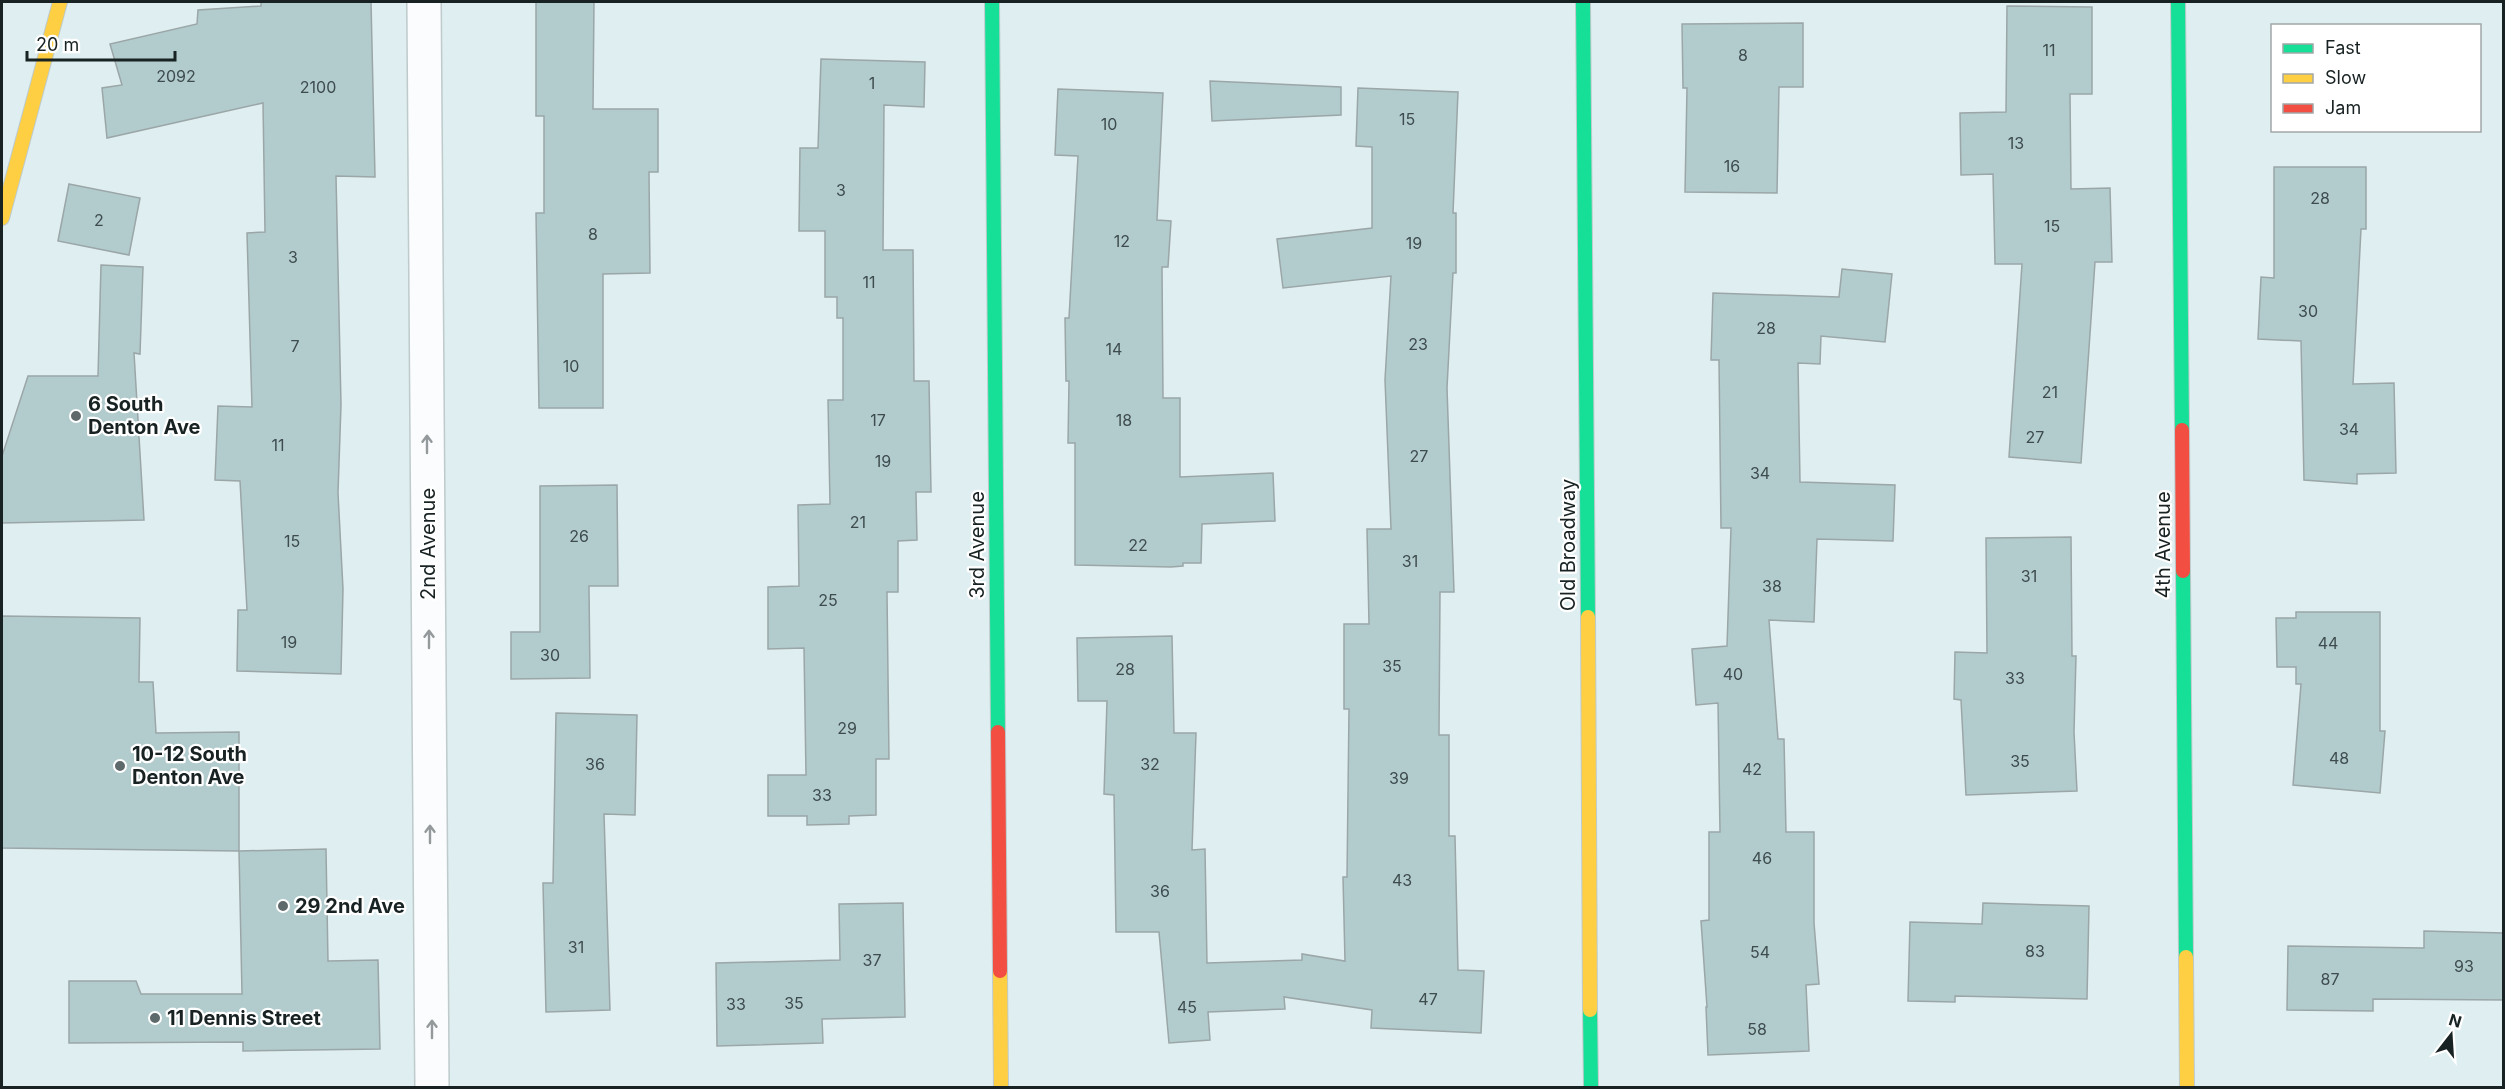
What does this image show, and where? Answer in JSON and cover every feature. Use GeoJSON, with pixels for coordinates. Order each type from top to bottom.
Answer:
{"type":"FeatureCollection","features":[{"type":"Feature","properties":{"kind":"street"},"geometry":{"type":"LineString","coordinates":[[2,218],[60,2]]}},
{"type":"Feature","properties":{"kind":"street","name":"2nd Avenue"},"geometry":{"type":"LineString","coordinates":[[424,2],[432,1088]]}},
{"type":"Feature","properties":{"kind":"street","name":"3rd Avenue"},"geometry":{"type":"LineString","coordinates":[[992,2],[1001,1088]]}},
{"type":"Feature","properties":{"kind":"street","name":"Old Broadway"},"geometry":{"type":"LineString","coordinates":[[1583,2],[1591,1088]]}},
{"type":"Feature","properties":{"kind":"street","name":"4th Avenue"},"geometry":{"type":"LineString","coordinates":[[2178,2],[2187,1088]]}},
{"type":"Feature","properties":{"kind":"building"},"geometry":{"type":"Polygon","coordinates":[[[261,2],[371,2],[375,177],[336,176],[341,405],[338,493],[343,589],[341,674],[237,671],[238,610],[247,610],[240,481],[215,480],[218,406],[252,407],[247,233],[265,232],[263,103],[107,138],[102,88],[122,85],[110,44],[197,24],[198,10],[261,6],[261,2]]]}},
{"type":"Feature","properties":{"kind":"building"},"geometry":{"type":"Polygon","coordinates":[[[536,2],[594,2],[593,109],[658,109],[658,172],[649,172],[650,273],[603,274],[603,408],[539,408],[536,213],[544,213],[544,116],[536,116],[536,2]]]}},
{"type":"Feature","properties":{"kind":"building"},"geometry":{"type":"Polygon","coordinates":[[[2007,6],[2092,7],[2092,94],[2070,94],[2071,189],[2110,188],[2112,262],[2095,262],[2081,463],[2009,457],[2022,264],[1995,264],[1993,174],[1961,175],[1960,113],[2006,112],[2007,6]]]}},
{"type":"Feature","properties":{"kind":"building"},"geometry":{"type":"Polygon","coordinates":[[[1803,23],[1803,87],[1779,87],[1777,193],[1685,192],[1687,88],[1683,88],[1682,24],[1803,23]]]}},
{"type":"Feature","properties":{"kind":"building"},"geometry":{"type":"Polygon","coordinates":[[[821,59],[925,62],[924,107],[884,105],[883,250],[913,250],[914,381],[929,381],[931,492],[916,492],[917,540],[898,541],[898,592],[887,592],[889,759],[876,759],[876,815],[849,816],[849,824],[807,825],[807,816],[768,816],[768,775],[806,775],[804,648],[768,649],[768,587],[799,586],[798,505],[830,504],[828,400],[843,400],[843,318],[837,318],[837,297],[825,297],[825,231],[799,231],[800,148],[818,148],[821,59]]]}},
{"type":"Feature","properties":{"kind":"building"},"geometry":{"type":"Polygon","coordinates":[[[1210,81],[1341,87],[1341,115],[1212,121],[1210,81]]]}},
{"type":"Feature","properties":{"kind":"building"},"geometry":{"type":"Polygon","coordinates":[[[1358,88],[1458,92],[1453,213],[1456,213],[1456,273],[1453,273],[1447,388],[1454,592],[1440,592],[1439,735],[1449,735],[1449,836],[1455,836],[1458,970],[1484,971],[1481,1033],[1371,1028],[1372,1010],[1284,997],[1285,1009],[1208,1012],[1210,1040],[1169,1043],[1159,932],[1116,932],[1114,795],[1104,794],[1107,701],[1078,701],[1077,638],[1172,636],[1174,733],[1196,733],[1192,850],[1205,849],[1207,963],[1302,960],[1302,954],[1345,961],[1343,877],[1347,877],[1349,709],[1344,709],[1344,624],[1369,624],[1367,529],[1391,529],[1385,380],[1391,276],[1283,288],[1277,239],[1372,228],[1372,147],[1356,146],[1358,88]]]}},
{"type":"Feature","properties":{"kind":"building"},"geometry":{"type":"Polygon","coordinates":[[[1058,89],[1163,93],[1157,220],[1171,221],[1168,267],[1162,267],[1163,398],[1180,398],[1180,477],[1273,473],[1275,521],[1202,524],[1201,563],[1183,563],[1183,566],[1171,567],[1075,565],[1075,443],[1068,443],[1069,381],[1066,381],[1065,318],[1069,318],[1078,156],[1055,155],[1058,89]]]}},
{"type":"Feature","properties":{"kind":"building"},"geometry":{"type":"Polygon","coordinates":[[[2274,167],[2366,167],[2366,229],[2361,229],[2353,384],[2394,383],[2396,473],[2357,474],[2357,484],[2304,480],[2301,341],[2258,339],[2261,277],[2274,278],[2274,167]]]}},
{"type":"Feature","properties":{"kind":"building"},"geometry":{"type":"Polygon","coordinates":[[[69,184],[140,198],[129,255],[58,241],[69,184]]]}},
{"type":"Feature","properties":{"kind":"building","name":"6 South Denton Ave"},"geometry":{"type":"Polygon","coordinates":[[[101,265],[143,267],[140,354],[134,353],[144,520],[2,523],[2,456],[28,376],[98,376],[101,265]]]}},
{"type":"Feature","properties":{"kind":"building"},"geometry":{"type":"Polygon","coordinates":[[[1842,269],[1892,274],[1885,342],[1821,336],[1820,364],[1798,363],[1800,482],[1895,485],[1893,541],[1817,539],[1814,622],[1769,620],[1778,739],[1784,739],[1786,832],[1814,832],[1814,923],[1819,984],[1806,985],[1809,1051],[1708,1055],[1701,921],[1709,920],[1709,832],[1720,832],[1718,703],[1696,705],[1692,649],[1727,646],[1731,528],[1721,528],[1719,360],[1711,360],[1713,293],[1839,297],[1842,269]]]}},
{"type":"Feature","properties":{"kind":"building"},"geometry":{"type":"Polygon","coordinates":[[[617,485],[618,586],[589,586],[590,678],[511,679],[511,632],[540,632],[540,486],[617,485]]]}},
{"type":"Feature","properties":{"kind":"building"},"geometry":{"type":"Polygon","coordinates":[[[2071,537],[2072,656],[2076,656],[2074,732],[2077,791],[1966,795],[1961,700],[1954,699],[1955,652],[1987,653],[1986,538],[2071,537]]]}},
{"type":"Feature","properties":{"kind":"building"},"geometry":{"type":"Polygon","coordinates":[[[2296,612],[2380,612],[2380,731],[2385,731],[2380,793],[2293,785],[2301,684],[2296,684],[2296,667],[2277,667],[2276,618],[2296,618],[2296,612]]]}},
{"type":"Feature","properties":{"kind":"building","name":"10-12 South Denton Ave"},"geometry":{"type":"Polygon","coordinates":[[[2,616],[140,618],[139,682],[153,682],[156,733],[239,732],[239,851],[2,848],[2,616]]]}},
{"type":"Feature","properties":{"kind":"building"},"geometry":{"type":"Polygon","coordinates":[[[556,713],[637,715],[635,815],[604,814],[610,1010],[546,1012],[543,883],[553,883],[556,713]]]}},
{"type":"Feature","properties":{"kind":"building","name":"29 2nd Ave"},"geometry":{"type":"Polygon","coordinates":[[[326,849],[328,961],[378,960],[380,1049],[243,1051],[243,1042],[69,1043],[69,981],[136,981],[141,994],[242,994],[239,851],[326,849]]]}},
{"type":"Feature","properties":{"kind":"building"},"geometry":{"type":"Polygon","coordinates":[[[903,903],[905,1017],[822,1019],[823,1043],[717,1046],[716,963],[840,960],[839,904],[903,903]]]}},
{"type":"Feature","properties":{"kind":"building"},"geometry":{"type":"Polygon","coordinates":[[[1983,903],[2089,906],[2087,999],[1955,996],[1955,1002],[1908,1001],[1910,922],[1982,924],[1983,903]]]}},
{"type":"Feature","properties":{"kind":"building"},"geometry":{"type":"Polygon","coordinates":[[[2424,931],[2504,933],[2504,1000],[2373,999],[2373,1011],[2287,1010],[2288,946],[2424,948],[2424,931]]]}},
{"type":"Feature","properties":{"kind":"traffic: fast"},"geometry":{"type":"LineString","coordinates":[[992,2],[998,732]]}},
{"type":"Feature","properties":{"kind":"traffic: fast"},"geometry":{"type":"LineString","coordinates":[[1583,2],[1588,617]]}},
{"type":"Feature","properties":{"kind":"traffic: fast"},"geometry":{"type":"LineString","coordinates":[[2178,2],[2182,430]]}},
{"type":"Feature","properties":{"kind":"traffic: fast"},"geometry":{"type":"LineString","coordinates":[[2183,571],[2186,957]]}},
{"type":"Feature","properties":{"kind":"traffic: fast"},"geometry":{"type":"LineString","coordinates":[[1590,1010],[1591,1088]]}},
{"type":"Feature","properties":{"kind":"traffic: slow"},"geometry":{"type":"LineString","coordinates":[[2,218],[60,2]]}},
{"type":"Feature","properties":{"kind":"traffic: slow"},"geometry":{"type":"LineString","coordinates":[[1588,617],[1590,1010]]}},
{"type":"Feature","properties":{"kind":"traffic: slow"},"geometry":{"type":"LineString","coordinates":[[2186,957],[2187,1088]]}},
{"type":"Feature","properties":{"kind":"traffic: slow"},"geometry":{"type":"LineString","coordinates":[[1000,971],[1001,1088]]}},
{"type":"Feature","properties":{"kind":"traffic: jam"},"geometry":{"type":"LineString","coordinates":[[2182,430],[2183,571]]}},
{"type":"Feature","properties":{"kind":"traffic: jam"},"geometry":{"type":"LineString","coordinates":[[998,732],[1000,971]]}},
{"type":"Feature","properties":{"kind":"place","name":"6 South Denton Ave"},"geometry":{"type":"Point","coordinates":[76,416]}},
{"type":"Feature","properties":{"kind":"place","name":"10-12 South Denton Ave"},"geometry":{"type":"Point","coordinates":[120,766]}},
{"type":"Feature","properties":{"kind":"place","name":"29 2nd Ave"},"geometry":{"type":"Point","coordinates":[283,906]}},
{"type":"Feature","properties":{"kind":"place","name":"11 Dennis Street"},"geometry":{"type":"Point","coordinates":[155,1018]}}]}
